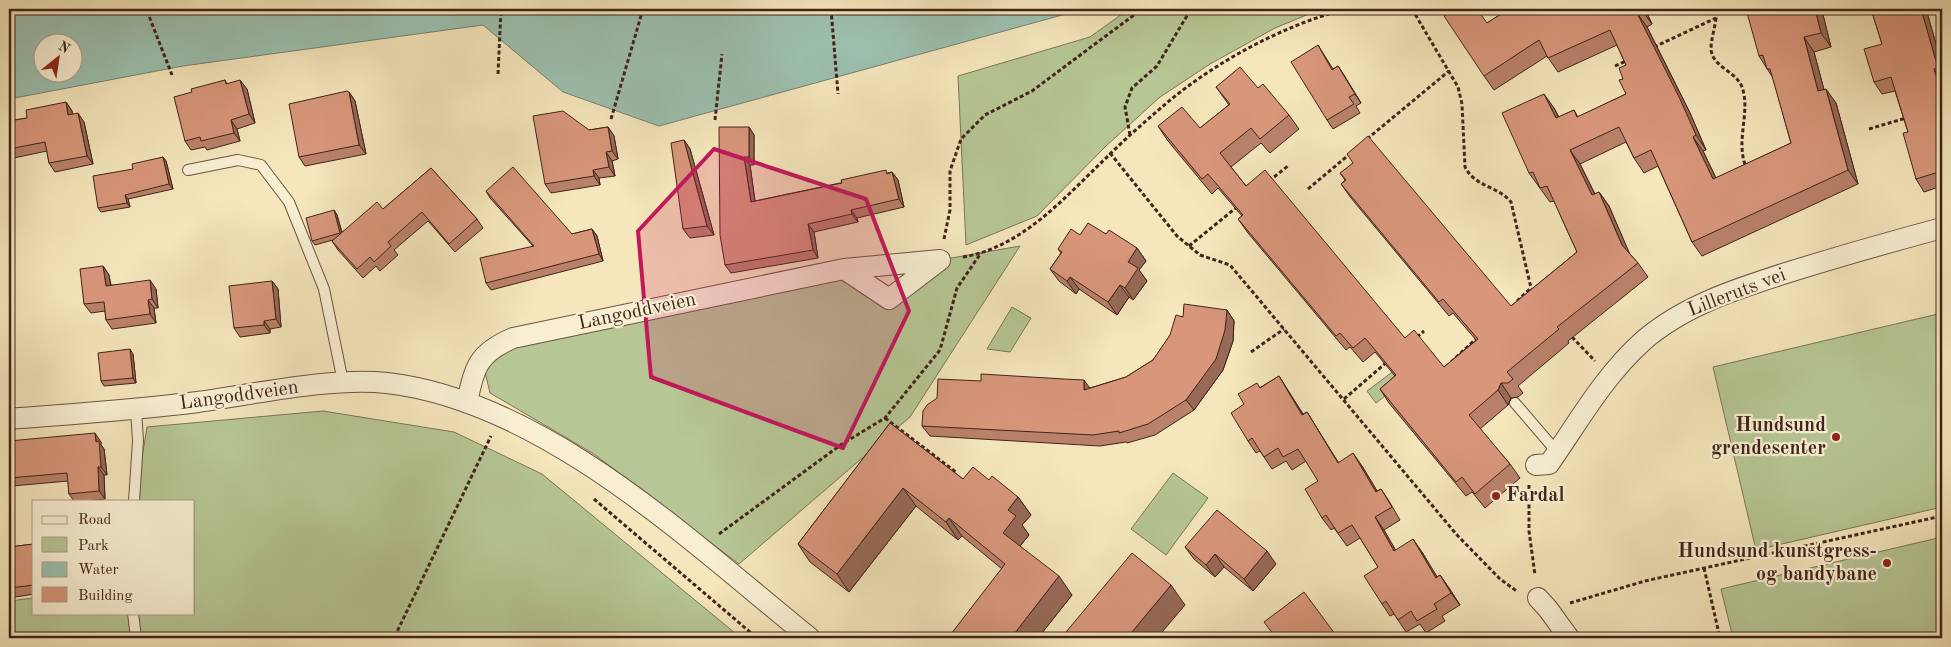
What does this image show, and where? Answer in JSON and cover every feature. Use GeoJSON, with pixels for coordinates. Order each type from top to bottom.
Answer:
{"type":"FeatureCollection","features":[{"type":"Feature","properties":{"kind":"street","name":"Lilleruts vei"},"geometry":{"type":"LineString","coordinates":[[1536,464],[1549,464],[1610,375],[1644,340],[1684,312],[1732,290],[1814,264],[1942,228]]}},
{"type":"Feature","properties":{"kind":"street"},"geometry":{"type":"LineString","coordinates":[[844,269],[889,299],[940,260]]}},
{"type":"Feature","properties":{"kind":"street","name":"Langoddveien"},"geometry":{"type":"LineString","coordinates":[[467,402],[472,379],[481,358],[493,347],[514,338],[844,269],[940,260]]}},
{"type":"Feature","properties":{"kind":"street","name":"Langoddveien"},"geometry":{"type":"LineString","coordinates":[[9,420],[136,410],[343,382],[387,383],[467,402],[515,423],[592,466],[810,638]]}},
{"type":"Feature","properties":{"kind":"street"},"geometry":{"type":"LineString","coordinates":[[1543,604],[1569,638]]}},
{"type":"Feature","properties":{"kind":"lane"},"geometry":{"type":"LineString","coordinates":[[188,170],[238,160],[261,165],[289,202],[324,289],[343,382]]}},
{"type":"Feature","properties":{"kind":"lane"},"geometry":{"type":"LineString","coordinates":[[1515,403],[1557,452]]}},
{"type":"Feature","properties":{"kind":"lane"},"geometry":{"type":"LineString","coordinates":[[134,500],[138,441],[136,410]]}},
{"type":"Feature","properties":{"kind":"lane"},"geometry":{"type":"LineString","coordinates":[[133,614],[136,638]]}},
{"type":"Feature","properties":{"kind":"path"},"geometry":{"type":"LineString","coordinates":[[498,74],[501,9]]}},
{"type":"Feature","properties":{"kind":"path"},"geometry":{"type":"LineString","coordinates":[[611,119],[642,9]]}},
{"type":"Feature","properties":{"kind":"path"},"geometry":{"type":"LineString","coordinates":[[831,9],[838,94]]}},
{"type":"Feature","properties":{"kind":"path"},"geometry":{"type":"LineString","coordinates":[[1142,9],[1032,91],[985,115],[961,139],[950,171],[950,210],[940,260],[981,253],[1032,227],[1110,153],[1170,100],[1214,69],[1271,37],[1324,14],[1346,9]]}},
{"type":"Feature","properties":{"kind":"path"},"geometry":{"type":"LineString","coordinates":[[1130,135],[1125,107],[1132,88],[1157,66],[1191,9]]}},
{"type":"Feature","properties":{"kind":"path"},"geometry":{"type":"LineString","coordinates":[[1412,9],[1458,87],[1462,104],[1465,167],[1469,176],[1476,182],[1506,196],[1511,202],[1532,288],[1537,295]]}},
{"type":"Feature","properties":{"kind":"path"},"geometry":{"type":"LineString","coordinates":[[1717,9],[1711,50],[1716,62],[1732,74],[1741,85],[1744,98],[1741,150],[1749,176]]}},
{"type":"Feature","properties":{"kind":"path"},"geometry":{"type":"LineString","coordinates":[[147,12],[172,75]]}},
{"type":"Feature","properties":{"kind":"path"},"geometry":{"type":"LineString","coordinates":[[1649,50],[1716,18]]}},
{"type":"Feature","properties":{"kind":"path"},"geometry":{"type":"LineString","coordinates":[[715,120],[722,54]]}},
{"type":"Feature","properties":{"kind":"path"},"geometry":{"type":"LineString","coordinates":[[1615,66],[1632,58]]}},
{"type":"Feature","properties":{"kind":"path"},"geometry":{"type":"LineString","coordinates":[[1360,146],[1449,71]]}},
{"type":"Feature","properties":{"kind":"path"},"geometry":{"type":"LineString","coordinates":[[1869,129],[1915,116]]}},
{"type":"Feature","properties":{"kind":"path"},"geometry":{"type":"LineString","coordinates":[[1308,189],[1352,152]]}},
{"type":"Feature","properties":{"kind":"path"},"geometry":{"type":"LineString","coordinates":[[1110,153],[1177,236],[1200,255],[1230,265],[1457,535],[1500,579],[1517,591],[1543,604],[1942,516]]}},
{"type":"Feature","properties":{"kind":"path"},"geometry":{"type":"LineString","coordinates":[[1265,184],[1288,166]]}},
{"type":"Feature","properties":{"kind":"path"},"geometry":{"type":"LineString","coordinates":[[1189,246],[1242,203]]}},
{"type":"Feature","properties":{"kind":"path"},"geometry":{"type":"LineString","coordinates":[[713,560],[718,535],[842,444],[885,418],[940,350],[957,288],[981,253]]}},
{"type":"Feature","properties":{"kind":"path"},"geometry":{"type":"LineString","coordinates":[[1517,302],[1532,288]]}},
{"type":"Feature","properties":{"kind":"path"},"geometry":{"type":"LineString","coordinates":[[1251,352],[1284,329]]}},
{"type":"Feature","properties":{"kind":"path"},"geometry":{"type":"LineString","coordinates":[[1409,343],[1424,331]]}},
{"type":"Feature","properties":{"kind":"path"},"geometry":{"type":"LineString","coordinates":[[1450,362],[1480,336]]}},
{"type":"Feature","properties":{"kind":"path"},"geometry":{"type":"LineString","coordinates":[[1572,337],[1590,357]]}},
{"type":"Feature","properties":{"kind":"path"},"geometry":{"type":"LineString","coordinates":[[1344,400],[1395,356]]}},
{"type":"Feature","properties":{"kind":"path"},"geometry":{"type":"LineString","coordinates":[[885,418],[957,472]]}},
{"type":"Feature","properties":{"kind":"path"},"geometry":{"type":"LineString","coordinates":[[483,432],[500,438]]}},
{"type":"Feature","properties":{"kind":"path"},"geometry":{"type":"LineString","coordinates":[[389,638],[394,638],[492,435]]}},
{"type":"Feature","properties":{"kind":"path"},"geometry":{"type":"LineString","coordinates":[[1536,464],[1528,489],[1529,531],[1543,604]]}},
{"type":"Feature","properties":{"kind":"path"},"geometry":{"type":"LineString","coordinates":[[592,497],[758,638]]}},
{"type":"Feature","properties":{"kind":"path"},"geometry":{"type":"LineString","coordinates":[[1704,568],[1720,638]]}},
{"type":"Feature","properties":{"kind":"highlighted area"},"geometry":{"type":"Polygon","coordinates":[[[714,149],[866,199],[909,311],[843,448],[651,377],[638,231],[714,149]]]}},
{"type":"Feature","properties":{"kind":"green space"},"geometry":{"type":"Polygon","coordinates":[[[1129,9],[1321,9],[1275,28],[1210,64],[1160,97],[1106,146],[1037,216],[966,245],[958,76],[1090,37],[1129,9]]]}},
{"type":"Feature","properties":{"kind":"green space"},"geometry":{"type":"Polygon","coordinates":[[[1020,246],[910,417],[739,564],[594,454],[490,393],[484,368],[513,338],[844,269],[889,299],[940,260],[1020,246]]]}},
{"type":"Feature","properties":{"kind":"green space"},"geometry":{"type":"Polygon","coordinates":[[[1012,307],[1031,318],[1010,352],[987,349],[1012,307]]]}},
{"type":"Feature","properties":{"kind":"green space","name":"Hundsund grendesenter"},"geometry":{"type":"Polygon","coordinates":[[[1942,313],[1942,507],[1756,550],[1713,367],[1942,313]]]}},
{"type":"Feature","properties":{"kind":"green space"},"geometry":{"type":"Polygon","coordinates":[[[1399,367],[1408,378],[1376,403],[1367,391],[1399,367]]]}},
{"type":"Feature","properties":{"kind":"green space"},"geometry":{"type":"Polygon","coordinates":[[[323,411],[454,432],[542,474],[741,638],[9,638],[9,601],[32,598],[32,614],[195,614],[195,500],[135,500],[147,427],[323,411]]]}},
{"type":"Feature","properties":{"kind":"green space"},"geometry":{"type":"Polygon","coordinates":[[[1173,473],[1208,498],[1166,555],[1131,529],[1173,473]]]}},
{"type":"Feature","properties":{"kind":"green space","name":"Hundsund kunstgress- og bandybane"},"geometry":{"type":"Polygon","coordinates":[[[1942,537],[1942,638],[1733,638],[1721,589],[1942,537]]]}},
{"type":"Feature","properties":{"kind":"water"},"geometry":{"type":"Polygon","coordinates":[[[9,9],[1084,9],[659,126],[563,92],[483,25],[183,66],[9,99],[9,9]]]}},
{"type":"Feature","properties":{"kind":"building"},"geometry":{"type":"Polygon","coordinates":[[[1455,9],[1477,9],[1487,23],[1509,9],[1641,9],[1637,13],[1680,99],[1696,135],[1693,137],[1713,179],[1791,143],[1770,69],[1767,69],[1763,55],[1759,56],[1746,9],[1815,9],[1821,33],[1804,37],[1818,91],[1826,89],[1848,170],[1692,242],[1651,150],[1634,158],[1619,127],[1570,150],[1592,195],[1599,192],[1622,245],[1638,263],[1557,327],[1559,329],[1507,372],[1513,379],[1508,383],[1501,383],[1498,390],[1469,415],[1510,464],[1475,494],[1462,477],[1456,482],[1380,389],[1396,375],[1365,338],[1353,348],[1340,333],[1336,336],[1238,219],[1243,215],[1208,174],[1202,179],[1158,126],[1182,107],[1200,128],[1230,104],[1216,87],[1240,67],[1258,88],[1263,84],[1289,115],[1260,139],[1251,128],[1220,153],[1246,186],[1265,170],[1405,338],[1414,330],[1444,367],[1478,339],[1443,299],[1439,302],[1341,184],[1346,180],[1340,173],[1353,163],[1347,154],[1368,136],[1511,306],[1577,252],[1547,186],[1540,188],[1533,172],[1529,173],[1502,113],[1544,94],[1556,118],[1574,110],[1577,117],[1626,94],[1619,80],[1623,79],[1619,68],[1626,65],[1610,30],[1548,58],[1539,40],[1484,76],[1444,16],[1455,9]]]}},
{"type":"Feature","properties":{"kind":"building"},"geometry":{"type":"Polygon","coordinates":[[[1871,9],[1921,9],[1938,68],[1934,69],[1942,97],[1942,171],[1916,179],[1903,133],[1908,132],[1891,77],[1874,82],[1864,49],[1882,44],[1871,9]]]}},
{"type":"Feature","properties":{"kind":"building"},"geometry":{"type":"Polygon","coordinates":[[[1318,45],[1332,70],[1338,66],[1355,94],[1349,97],[1354,104],[1327,120],[1291,62],[1318,45]]]}},
{"type":"Feature","properties":{"kind":"building"},"geometry":{"type":"Polygon","coordinates":[[[225,80],[226,84],[240,80],[249,114],[231,120],[234,133],[201,141],[200,137],[185,141],[174,97],[192,92],[191,89],[225,80]]]}},
{"type":"Feature","properties":{"kind":"building"},"geometry":{"type":"Polygon","coordinates":[[[349,92],[359,145],[299,157],[289,104],[349,92]]]}},
{"type":"Feature","properties":{"kind":"building"},"geometry":{"type":"Polygon","coordinates":[[[66,102],[68,115],[78,113],[87,156],[49,163],[45,142],[9,149],[9,121],[27,118],[26,110],[66,102]]]}},
{"type":"Feature","properties":{"kind":"building"},"geometry":{"type":"Polygon","coordinates":[[[563,111],[589,130],[608,127],[612,151],[606,152],[609,167],[593,170],[594,176],[545,184],[533,116],[563,111]]]}},
{"type":"Feature","properties":{"kind":"building"},"geometry":{"type":"Polygon","coordinates":[[[719,127],[749,127],[749,157],[744,157],[751,202],[842,183],[841,180],[886,170],[887,174],[892,172],[899,199],[851,210],[852,214],[808,224],[813,250],[725,265],[720,235],[719,127]]]}},
{"type":"Feature","properties":{"kind":"building"},"geometry":{"type":"Polygon","coordinates":[[[684,140],[707,226],[683,229],[671,143],[684,140]]]}},
{"type":"Feature","properties":{"kind":"building"},"geometry":{"type":"Polygon","coordinates":[[[163,157],[169,184],[125,195],[127,203],[98,208],[93,176],[133,169],[132,164],[163,157]]]}},
{"type":"Feature","properties":{"kind":"building"},"geometry":{"type":"Polygon","coordinates":[[[513,167],[572,234],[592,229],[599,254],[486,283],[480,258],[534,246],[486,191],[513,167]]]}},
{"type":"Feature","properties":{"kind":"building"},"geometry":{"type":"Polygon","coordinates":[[[431,168],[477,219],[449,244],[422,212],[388,242],[391,246],[374,262],[370,257],[357,269],[332,241],[377,202],[383,209],[431,168]]]}},
{"type":"Feature","properties":{"kind":"building"},"geometry":{"type":"Polygon","coordinates":[[[334,210],[340,233],[312,241],[306,218],[334,210]]]}},
{"type":"Feature","properties":{"kind":"building"},"geometry":{"type":"Polygon","coordinates":[[[1088,223],[1106,234],[1109,230],[1137,248],[1128,262],[1138,268],[1125,288],[1120,285],[1108,302],[1070,277],[1067,281],[1050,269],[1062,252],[1058,249],[1071,229],[1080,235],[1088,223]]]}},
{"type":"Feature","properties":{"kind":"building"},"geometry":{"type":"Polygon","coordinates":[[[103,266],[106,286],[150,280],[152,299],[148,300],[150,314],[106,320],[104,302],[84,304],[80,269],[103,266]]]}},
{"type":"Feature","properties":{"kind":"building"},"geometry":{"type":"Polygon","coordinates":[[[272,281],[276,319],[264,321],[264,325],[234,328],[229,286],[272,281]]]}},
{"type":"Feature","properties":{"kind":"building"},"geometry":{"type":"Polygon","coordinates":[[[1184,304],[1227,310],[1225,330],[1216,359],[1186,400],[1148,424],[1119,433],[1119,431],[1093,435],[922,426],[923,411],[927,405],[937,398],[938,379],[981,381],[981,374],[1084,380],[1084,390],[1126,377],[1153,360],[1170,335],[1176,315],[1183,317],[1184,304]]]}},
{"type":"Feature","properties":{"kind":"building"},"geometry":{"type":"Polygon","coordinates":[[[130,349],[133,378],[101,381],[98,353],[130,349]]]}},
{"type":"Feature","properties":{"kind":"building"},"geometry":{"type":"Polygon","coordinates":[[[1279,376],[1302,415],[1307,412],[1338,463],[1353,453],[1376,492],[1381,489],[1392,507],[1375,517],[1394,551],[1413,539],[1436,578],[1440,575],[1451,593],[1434,604],[1437,609],[1417,621],[1411,611],[1398,620],[1386,601],[1382,604],[1364,576],[1378,567],[1352,525],[1338,533],[1326,515],[1322,518],[1305,489],[1318,481],[1298,449],[1283,457],[1278,448],[1264,457],[1252,438],[1248,441],[1231,413],[1244,404],[1238,394],[1257,383],[1260,388],[1279,376]]]}},
{"type":"Feature","properties":{"kind":"building"},"geometry":{"type":"Polygon","coordinates":[[[890,423],[963,479],[973,467],[989,480],[992,476],[1018,497],[1008,510],[1016,516],[1003,533],[1059,576],[1011,638],[948,638],[1005,564],[949,518],[946,522],[903,488],[837,574],[798,544],[890,423]]]}},
{"type":"Feature","properties":{"kind":"building"},"geometry":{"type":"Polygon","coordinates":[[[95,433],[96,442],[99,441],[101,467],[98,467],[99,491],[69,494],[67,473],[9,478],[9,441],[95,433]]]}},
{"type":"Feature","properties":{"kind":"building"},"geometry":{"type":"Polygon","coordinates":[[[1217,510],[1267,551],[1244,579],[1215,554],[1206,565],[1185,547],[1217,510]]]}},
{"type":"Feature","properties":{"kind":"building"},"geometry":{"type":"Polygon","coordinates":[[[32,544],[32,585],[9,588],[9,547],[32,544]]]}},
{"type":"Feature","properties":{"kind":"building"},"geometry":{"type":"Polygon","coordinates":[[[1132,553],[1171,585],[1127,638],[1061,638],[1132,553]]]}},
{"type":"Feature","properties":{"kind":"building"},"geometry":{"type":"Polygon","coordinates":[[[1304,592],[1338,638],[1293,638],[1291,636],[1289,638],[1276,638],[1264,622],[1304,592]]]}},
{"type":"Feature","properties":{"kind":"place","name":"Hundsund grendesenter"},"geometry":{"type":"Point","coordinates":[1836,437]}},
{"type":"Feature","properties":{"kind":"place","name":"Fardal"},"geometry":{"type":"Point","coordinates":[1496,496]}},
{"type":"Feature","properties":{"kind":"place","name":"Hundsund kunstgress- og bandybane"},"geometry":{"type":"Point","coordinates":[1887,563]}}]}
